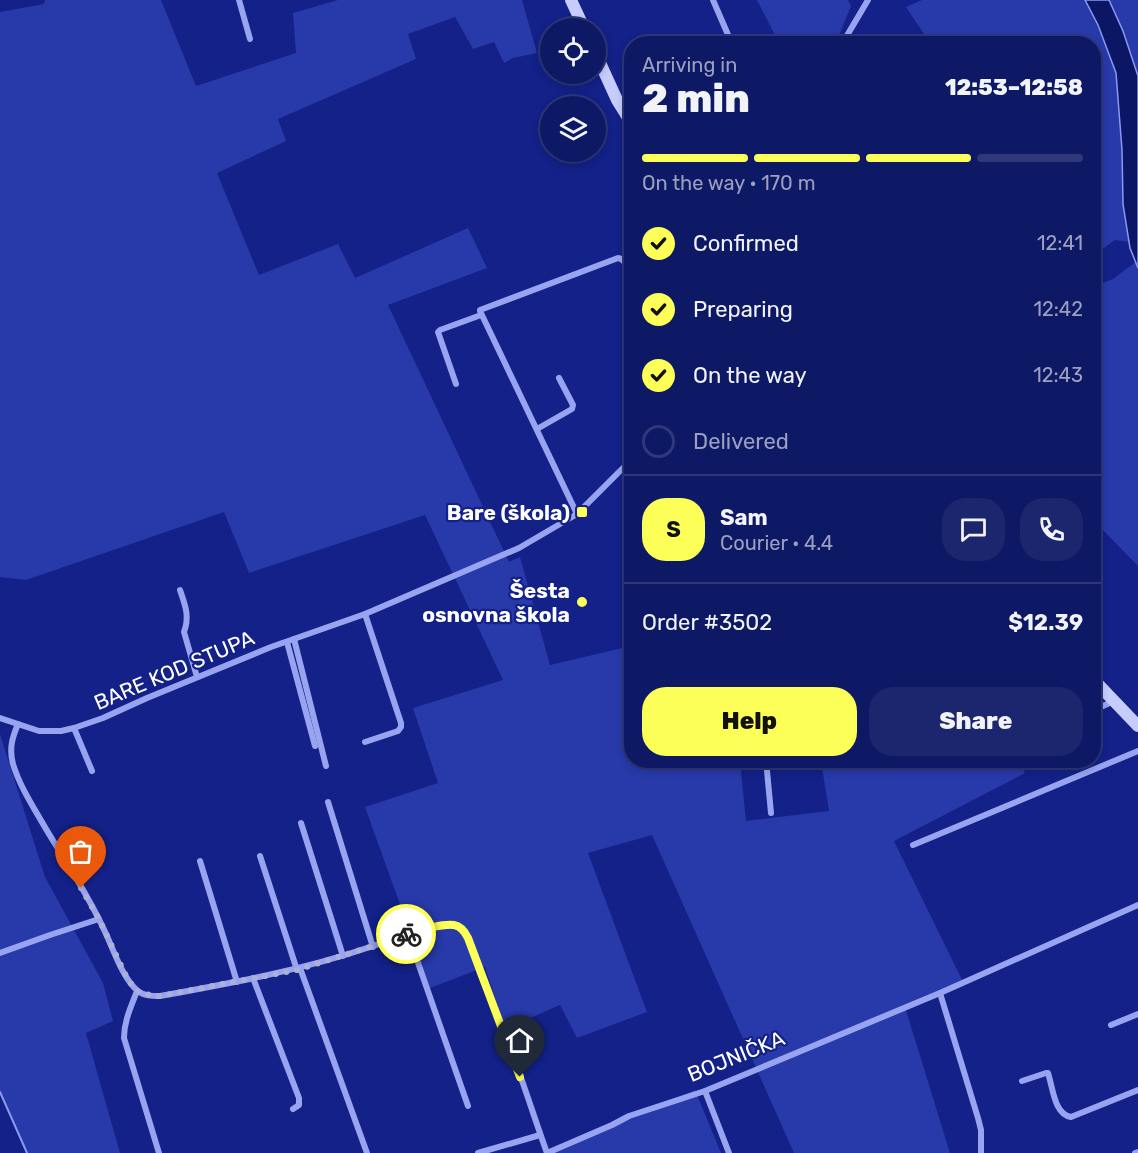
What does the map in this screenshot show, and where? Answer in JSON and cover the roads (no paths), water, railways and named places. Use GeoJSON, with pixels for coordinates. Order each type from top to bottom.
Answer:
{"type":"FeatureCollection","features":[{"type":"Feature","properties":{"kind":"main road"},"geometry":{"type":"LineString","coordinates":[[571,0],[579,18]]}},
{"type":"Feature","properties":{"kind":"main road"},"geometry":{"type":"LineString","coordinates":[[606,76],[624,111]]}},
{"type":"Feature","properties":{"kind":"main road"},"geometry":{"type":"LineString","coordinates":[[1101,687],[1138,726]]}},
{"type":"Feature","properties":{"kind":"street"},"geometry":{"type":"LineString","coordinates":[[239,0],[250,39]]}},
{"type":"Feature","properties":{"kind":"street"},"geometry":{"type":"LineString","coordinates":[[713,0],[729,36]]}},
{"type":"Feature","properties":{"kind":"street"},"geometry":{"type":"LineString","coordinates":[[847,36],[868,0]]}},
{"type":"Feature","properties":{"kind":"street"},"geometry":{"type":"LineString","coordinates":[[577,514],[480,310],[618,258],[624,261]]}},
{"type":"Feature","properties":{"kind":"street"},"geometry":{"type":"LineString","coordinates":[[456,384],[438,332],[481,315]]}},
{"type":"Feature","properties":{"kind":"street"},"geometry":{"type":"LineString","coordinates":[[537,429],[573,407],[560,378]]}},
{"type":"Feature","properties":{"kind":"street","name":"BARE KOD STUPA"},"geometry":{"type":"LineString","coordinates":[[0,718],[39,731],[61,731],[74,728],[291,640],[366,614],[519,548],[577,514],[624,467]]}},
{"type":"Feature","properties":{"kind":"street"},"geometry":{"type":"LineString","coordinates":[[180,590],[188,617],[184,632],[198,677]]}},
{"type":"Feature","properties":{"kind":"street"},"geometry":{"type":"LineString","coordinates":[[365,742],[398,731],[401,727],[366,614]]}},
{"type":"Feature","properties":{"kind":"street"},"geometry":{"type":"LineString","coordinates":[[291,640],[326,766]]}},
{"type":"Feature","properties":{"kind":"street","name":"BARE KOD STUPA"},"geometry":{"type":"LineString","coordinates":[[291,640],[315,746]]}},
{"type":"Feature","properties":{"kind":"street"},"geometry":{"type":"LineString","coordinates":[[1101,707],[1114,701]]}},
{"type":"Feature","properties":{"kind":"street"},"geometry":{"type":"LineString","coordinates":[[18,724],[10,745],[21,783],[99,919],[128,980],[137,991],[160,996],[237,982],[298,969],[408,934],[453,924],[464,931],[468,938],[547,1153]]}},
{"type":"Feature","properties":{"kind":"street","name":"BARE KOD STUPA"},"geometry":{"type":"LineString","coordinates":[[74,728],[92,771]]}},
{"type":"Feature","properties":{"kind":"street"},"geometry":{"type":"LineString","coordinates":[[1101,766],[1138,751]]}},
{"type":"Feature","properties":{"kind":"street"},"geometry":{"type":"LineString","coordinates":[[767,768],[771,813]]}},
{"type":"Feature","properties":{"kind":"street"},"geometry":{"type":"LineString","coordinates":[[913,845],[1097,768]]}},
{"type":"Feature","properties":{"kind":"street"},"geometry":{"type":"LineString","coordinates":[[328,802],[373,946]]}},
{"type":"Feature","properties":{"kind":"street"},"geometry":{"type":"LineString","coordinates":[[300,823],[343,956]]}},
{"type":"Feature","properties":{"kind":"street"},"geometry":{"type":"LineString","coordinates":[[260,855],[298,969],[367,1153]]}},
{"type":"Feature","properties":{"kind":"street"},"geometry":{"type":"LineString","coordinates":[[200,861],[237,982]]}},
{"type":"Feature","properties":{"kind":"street","name":"BOJNIČKA"},"geometry":{"type":"LineString","coordinates":[[547,1153],[629,1116],[705,1091],[940,993],[1138,905]]}},
{"type":"Feature","properties":{"kind":"street"},"geometry":{"type":"LineString","coordinates":[[0,953],[99,919]]}},
{"type":"Feature","properties":{"kind":"street"},"geometry":{"type":"LineString","coordinates":[[408,934],[468,1106]]}},
{"type":"Feature","properties":{"kind":"street"},"geometry":{"type":"LineString","coordinates":[[253,978],[299,1098],[299,1105],[293,1109]]}},
{"type":"Feature","properties":{"kind":"street"},"geometry":{"type":"LineString","coordinates":[[137,991],[127,1016],[124,1038],[159,1153]]}},
{"type":"Feature","properties":{"kind":"street"},"geometry":{"type":"LineString","coordinates":[[940,993],[981,1130],[981,1153]]}},
{"type":"Feature","properties":{"kind":"street"},"geometry":{"type":"LineString","coordinates":[[1111,1025],[1138,1014]]}},
{"type":"Feature","properties":{"kind":"street"},"geometry":{"type":"LineString","coordinates":[[1022,1081],[1048,1073],[1059,1111],[1064,1116],[1071,1117],[1138,1090]]}},
{"type":"Feature","properties":{"kind":"street"},"geometry":{"type":"LineString","coordinates":[[705,1091],[729,1153]]}},
{"type":"Feature","properties":{"kind":"street"},"geometry":{"type":"LineString","coordinates":[[478,1153],[540,1135]]}},
{"type":"Feature","properties":{"kind":"waterway"},"geometry":{"type":"LineString","coordinates":[[0,1092],[27,1153]]}},
{"type":"Feature","properties":{"kind":"place","name":"Bare (škola)"},"geometry":{"type":"Point","coordinates":[582,512]}},
{"type":"Feature","properties":{"kind":"place","name":"Šesta osnovna škola"},"geometry":{"type":"Point","coordinates":[582,602]}}]}
